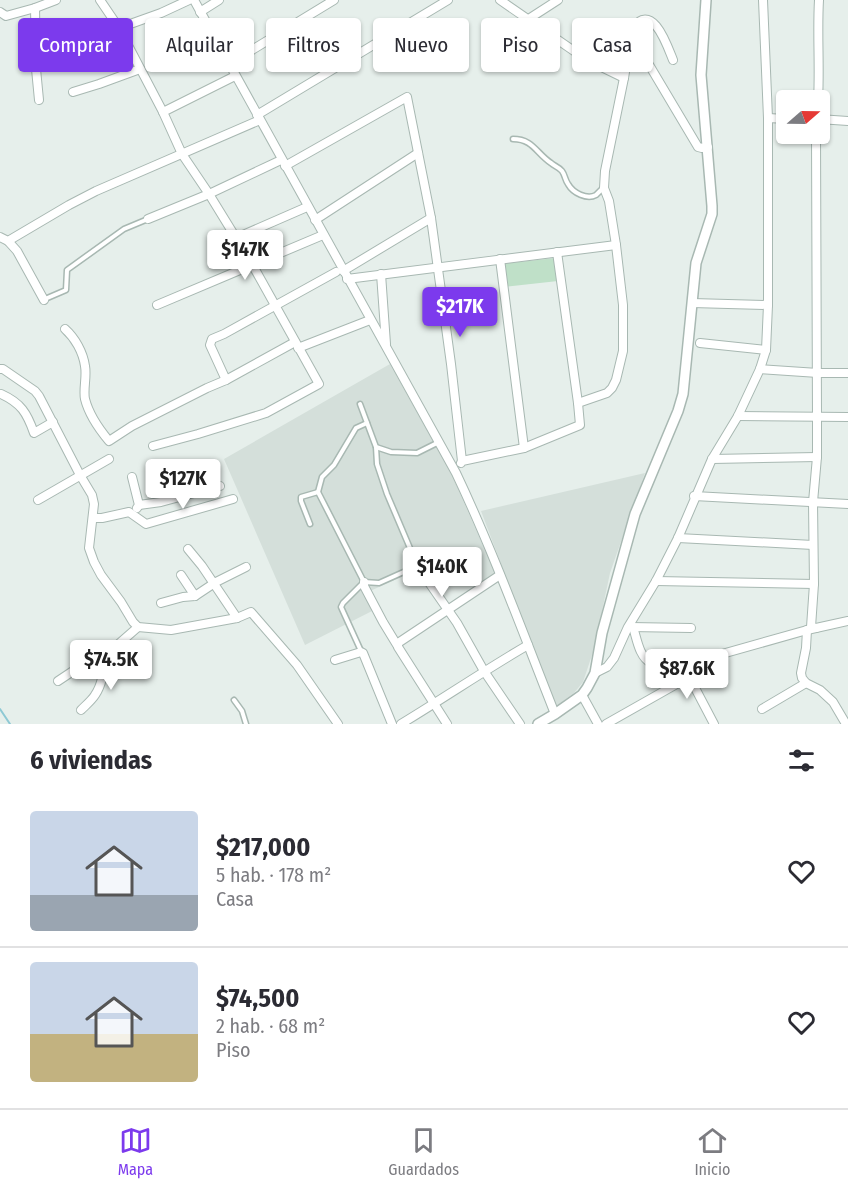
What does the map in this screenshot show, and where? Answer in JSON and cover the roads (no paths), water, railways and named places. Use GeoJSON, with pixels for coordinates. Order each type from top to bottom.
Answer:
{"type":"FeatureCollection","features":[{"type":"Feature","properties":{"kind":"street"},"geometry":{"type":"LineString","coordinates":[[0,12],[6,16],[56,0]]}},
{"type":"Feature","properties":{"kind":"street"},"geometry":{"type":"LineString","coordinates":[[100,0],[112,18]]}},
{"type":"Feature","properties":{"kind":"street"},"geometry":{"type":"LineString","coordinates":[[133,23],[191,0],[203,18]]}},
{"type":"Feature","properties":{"kind":"street"},"geometry":{"type":"LineString","coordinates":[[200,12],[219,0]]}},
{"type":"Feature","properties":{"kind":"street"},"geometry":{"type":"LineString","coordinates":[[254,49],[334,0]]}},
{"type":"Feature","properties":{"kind":"street"},"geometry":{"type":"LineString","coordinates":[[44,300],[17,251],[4,239],[69,205],[259,117],[448,0]]}},
{"type":"Feature","properties":{"kind":"street"},"geometry":{"type":"LineString","coordinates":[[500,0],[524,18]]}},
{"type":"Feature","properties":{"kind":"street"},"geometry":{"type":"LineString","coordinates":[[530,18],[558,0]]}},
{"type":"Feature","properties":{"kind":"street"},"geometry":{"type":"LineString","coordinates":[[538,724],[582,695],[595,673],[602,633],[635,514],[681,402],[696,263],[712,214],[701,75],[705,0]]}},
{"type":"Feature","properties":{"kind":"street"},"geometry":{"type":"LineString","coordinates":[[595,673],[612,662],[656,581],[678,538],[694,496],[712,459],[738,416],[760,369],[766,350],[768,118],[763,0]]}},
{"type":"Feature","properties":{"kind":"street"},"geometry":{"type":"LineString","coordinates":[[819,0],[817,24],[819,90]]}},
{"type":"Feature","properties":{"kind":"street"},"geometry":{"type":"LineString","coordinates":[[35,8],[35,18]]}},
{"type":"Feature","properties":{"kind":"street"},"geometry":{"type":"LineString","coordinates":[[653,24],[661,33],[673,60]]}},
{"type":"Feature","properties":{"kind":"street"},"geometry":{"type":"LineString","coordinates":[[560,42],[587,60],[624,78]]}},
{"type":"Feature","properties":{"kind":"street"},"geometry":{"type":"LineString","coordinates":[[133,55],[182,154],[252,264],[319,384],[266,413],[153,446]]}},
{"type":"Feature","properties":{"kind":"street"},"geometry":{"type":"LineString","coordinates":[[73,92],[140,69]]}},
{"type":"Feature","properties":{"kind":"street"},"geometry":{"type":"LineString","coordinates":[[653,71],[696,144],[700,148],[708,147]]}},
{"type":"Feature","properties":{"kind":"street"},"geometry":{"type":"LineString","coordinates":[[36,72],[39,100]]}},
{"type":"Feature","properties":{"kind":"street"},"geometry":{"type":"LineString","coordinates":[[233,72],[308,207],[342,274],[387,348],[456,473],[500,575],[555,714]]}},
{"type":"Feature","properties":{"kind":"street"},"geometry":{"type":"LineString","coordinates":[[578,404],[607,393],[615,384],[623,351],[624,321],[616,245],[609,201],[604,188],[605,171],[625,72]]}},
{"type":"Feature","properties":{"kind":"street"},"geometry":{"type":"LineString","coordinates":[[163,112],[235,76]]}},
{"type":"Feature","properties":{"kind":"street"},"geometry":{"type":"LineString","coordinates":[[148,219],[283,163],[407,97],[431,218],[451,364],[462,461],[456,473]]}},
{"type":"Feature","properties":{"kind":"street"},"geometry":{"type":"LineString","coordinates":[[768,118],[776,118]]}},
{"type":"Feature","properties":{"kind":"street"},"geometry":{"type":"LineString","coordinates":[[830,120],[848,121]]}},
{"type":"Feature","properties":{"kind":"street"},"geometry":{"type":"LineString","coordinates":[[816,144],[818,373],[817,457],[813,502],[814,584],[811,627],[816,628]]}},
{"type":"Feature","properties":{"kind":"street"},"geometry":{"type":"LineString","coordinates":[[315,220],[418,153]]}},
{"type":"Feature","properties":{"kind":"street"},"geometry":{"type":"LineString","coordinates":[[236,238],[308,207]]}},
{"type":"Feature","properties":{"kind":"street"},"geometry":{"type":"LineString","coordinates":[[226,380],[210,345],[212,339],[274,304],[342,274],[431,218]]}},
{"type":"Feature","properties":{"kind":"street"},"geometry":{"type":"LineString","coordinates":[[157,305],[323,235]]}},
{"type":"Feature","properties":{"kind":"street"},"geometry":{"type":"LineString","coordinates":[[342,274],[381,274],[616,245]]}},
{"type":"Feature","properties":{"kind":"street"},"geometry":{"type":"LineString","coordinates":[[462,461],[524,448],[580,424],[557,252]]}},
{"type":"Feature","properties":{"kind":"street"},"geometry":{"type":"LineString","coordinates":[[500,259],[524,448]]}},
{"type":"Feature","properties":{"kind":"street"},"geometry":{"type":"LineString","coordinates":[[381,274],[387,348]]}},
{"type":"Feature","properties":{"kind":"street"},"geometry":{"type":"LineString","coordinates":[[692,303],[768,305]]}},
{"type":"Feature","properties":{"kind":"street"},"geometry":{"type":"LineString","coordinates":[[64,329],[80,348],[85,365],[85,398],[91,416],[108,440],[207,388],[297,345],[370,320]]}},
{"type":"Feature","properties":{"kind":"street"},"geometry":{"type":"LineString","coordinates":[[700,343],[766,350]]}},
{"type":"Feature","properties":{"kind":"street"},"geometry":{"type":"LineString","coordinates":[[1,367],[39,396],[92,495],[94,504],[89,548],[101,575],[133,622],[138,627],[171,630],[237,618],[250,612],[297,665],[338,724]]}},
{"type":"Feature","properties":{"kind":"street"},"geometry":{"type":"LineString","coordinates":[[760,369],[848,373]]}},
{"type":"Feature","properties":{"kind":"street"},"geometry":{"type":"LineString","coordinates":[[2,394],[21,405],[34,433],[53,422]]}},
{"type":"Feature","properties":{"kind":"street"},"geometry":{"type":"LineString","coordinates":[[738,416],[848,417]]}},
{"type":"Feature","properties":{"kind":"street"},"geometry":{"type":"LineString","coordinates":[[712,459],[817,457]]}},
{"type":"Feature","properties":{"kind":"street"},"geometry":{"type":"LineString","coordinates":[[38,500],[109,459]]}},
{"type":"Feature","properties":{"kind":"street"},"geometry":{"type":"LineString","coordinates":[[132,477],[139,505]]}},
{"type":"Feature","properties":{"kind":"street"},"geometry":{"type":"LineString","coordinates":[[132,514],[139,505],[161,502],[220,486]]}},
{"type":"Feature","properties":{"kind":"street"},"geometry":{"type":"LineString","coordinates":[[694,496],[848,504]]}},
{"type":"Feature","properties":{"kind":"street"},"geometry":{"type":"LineString","coordinates":[[93,518],[129,512],[146,524],[233,499]]}},
{"type":"Feature","properties":{"kind":"street"},"geometry":{"type":"LineString","coordinates":[[678,538],[813,545]]}},
{"type":"Feature","properties":{"kind":"street"},"geometry":{"type":"LineString","coordinates":[[188,549],[237,618]]}},
{"type":"Feature","properties":{"kind":"street"},"geometry":{"type":"LineString","coordinates":[[161,603],[195,596],[246,567]]}},
{"type":"Feature","properties":{"kind":"street"},"geometry":{"type":"LineString","coordinates":[[419,569],[457,623],[484,671],[520,724]]}},
{"type":"Feature","properties":{"kind":"street"},"geometry":{"type":"LineString","coordinates":[[398,645],[447,609],[500,575]]}},
{"type":"Feature","properties":{"kind":"street"},"geometry":{"type":"LineString","coordinates":[[181,576],[195,596]]}},
{"type":"Feature","properties":{"kind":"street"},"geometry":{"type":"LineString","coordinates":[[656,581],[814,584]]}},
{"type":"Feature","properties":{"kind":"street"},"geometry":{"type":"LineString","coordinates":[[364,582],[373,604],[447,724]]}},
{"type":"Feature","properties":{"kind":"street"},"geometry":{"type":"LineString","coordinates":[[631,627],[643,657],[647,661],[683,664],[848,621]]}},
{"type":"Feature","properties":{"kind":"street"},"geometry":{"type":"LineString","coordinates":[[58,681],[88,661],[106,655],[138,627]]}},
{"type":"Feature","properties":{"kind":"street"},"geometry":{"type":"LineString","coordinates":[[631,627],[691,628]]}},
{"type":"Feature","properties":{"kind":"street"},"geometry":{"type":"LineString","coordinates":[[807,630],[801,673],[806,683],[820,690],[833,702],[846,724]]}},
{"type":"Feature","properties":{"kind":"street"},"geometry":{"type":"LineString","coordinates":[[401,724],[528,645]]}},
{"type":"Feature","properties":{"kind":"street"},"geometry":{"type":"LineString","coordinates":[[335,660],[361,652],[364,655],[392,724]]}},
{"type":"Feature","properties":{"kind":"street"},"geometry":{"type":"LineString","coordinates":[[81,710],[98,691],[106,655]]}},
{"type":"Feature","properties":{"kind":"street"},"geometry":{"type":"LineString","coordinates":[[683,664],[714,724]]}},
{"type":"Feature","properties":{"kind":"street"},"geometry":{"type":"LineString","coordinates":[[606,724],[689,677]]}},
{"type":"Feature","properties":{"kind":"street"},"geometry":{"type":"LineString","coordinates":[[762,709],[806,683]]}},
{"type":"Feature","properties":{"kind":"street"},"geometry":{"type":"LineString","coordinates":[[582,695],[598,724]]}},
{"type":"Feature","properties":{"kind":"lane"},"geometry":{"type":"LineString","coordinates":[[513,139],[528,142],[549,163],[562,171],[568,186],[576,192],[590,197],[597,195],[604,188]]}},
{"type":"Feature","properties":{"kind":"lane"},"geometry":{"type":"LineString","coordinates":[[44,300],[66,290],[67,270],[124,229],[148,219]]}},
{"type":"Feature","properties":{"kind":"lane"},"geometry":{"type":"LineString","coordinates":[[360,404],[376,447],[377,464],[387,494],[419,569],[380,583],[364,582]]}},
{"type":"Feature","properties":{"kind":"lane"},"geometry":{"type":"LineString","coordinates":[[364,582],[318,492],[322,477],[334,465],[356,428],[367,423]]}},
{"type":"Feature","properties":{"kind":"lane"},"geometry":{"type":"LineString","coordinates":[[376,447],[391,452],[417,453],[439,442]]}},
{"type":"Feature","properties":{"kind":"lane"},"geometry":{"type":"LineString","coordinates":[[310,524],[301,497],[318,492]]}},
{"type":"Feature","properties":{"kind":"lane"},"geometry":{"type":"LineString","coordinates":[[361,652],[341,607],[364,582]]}},
{"type":"Feature","properties":{"kind":"lane"},"geometry":{"type":"LineString","coordinates":[[234,700],[242,711],[246,724]]}},
{"type":"Feature","properties":{"kind":"waterway"},"geometry":{"type":"LineString","coordinates":[[0,709],[10,724]]}}]}
